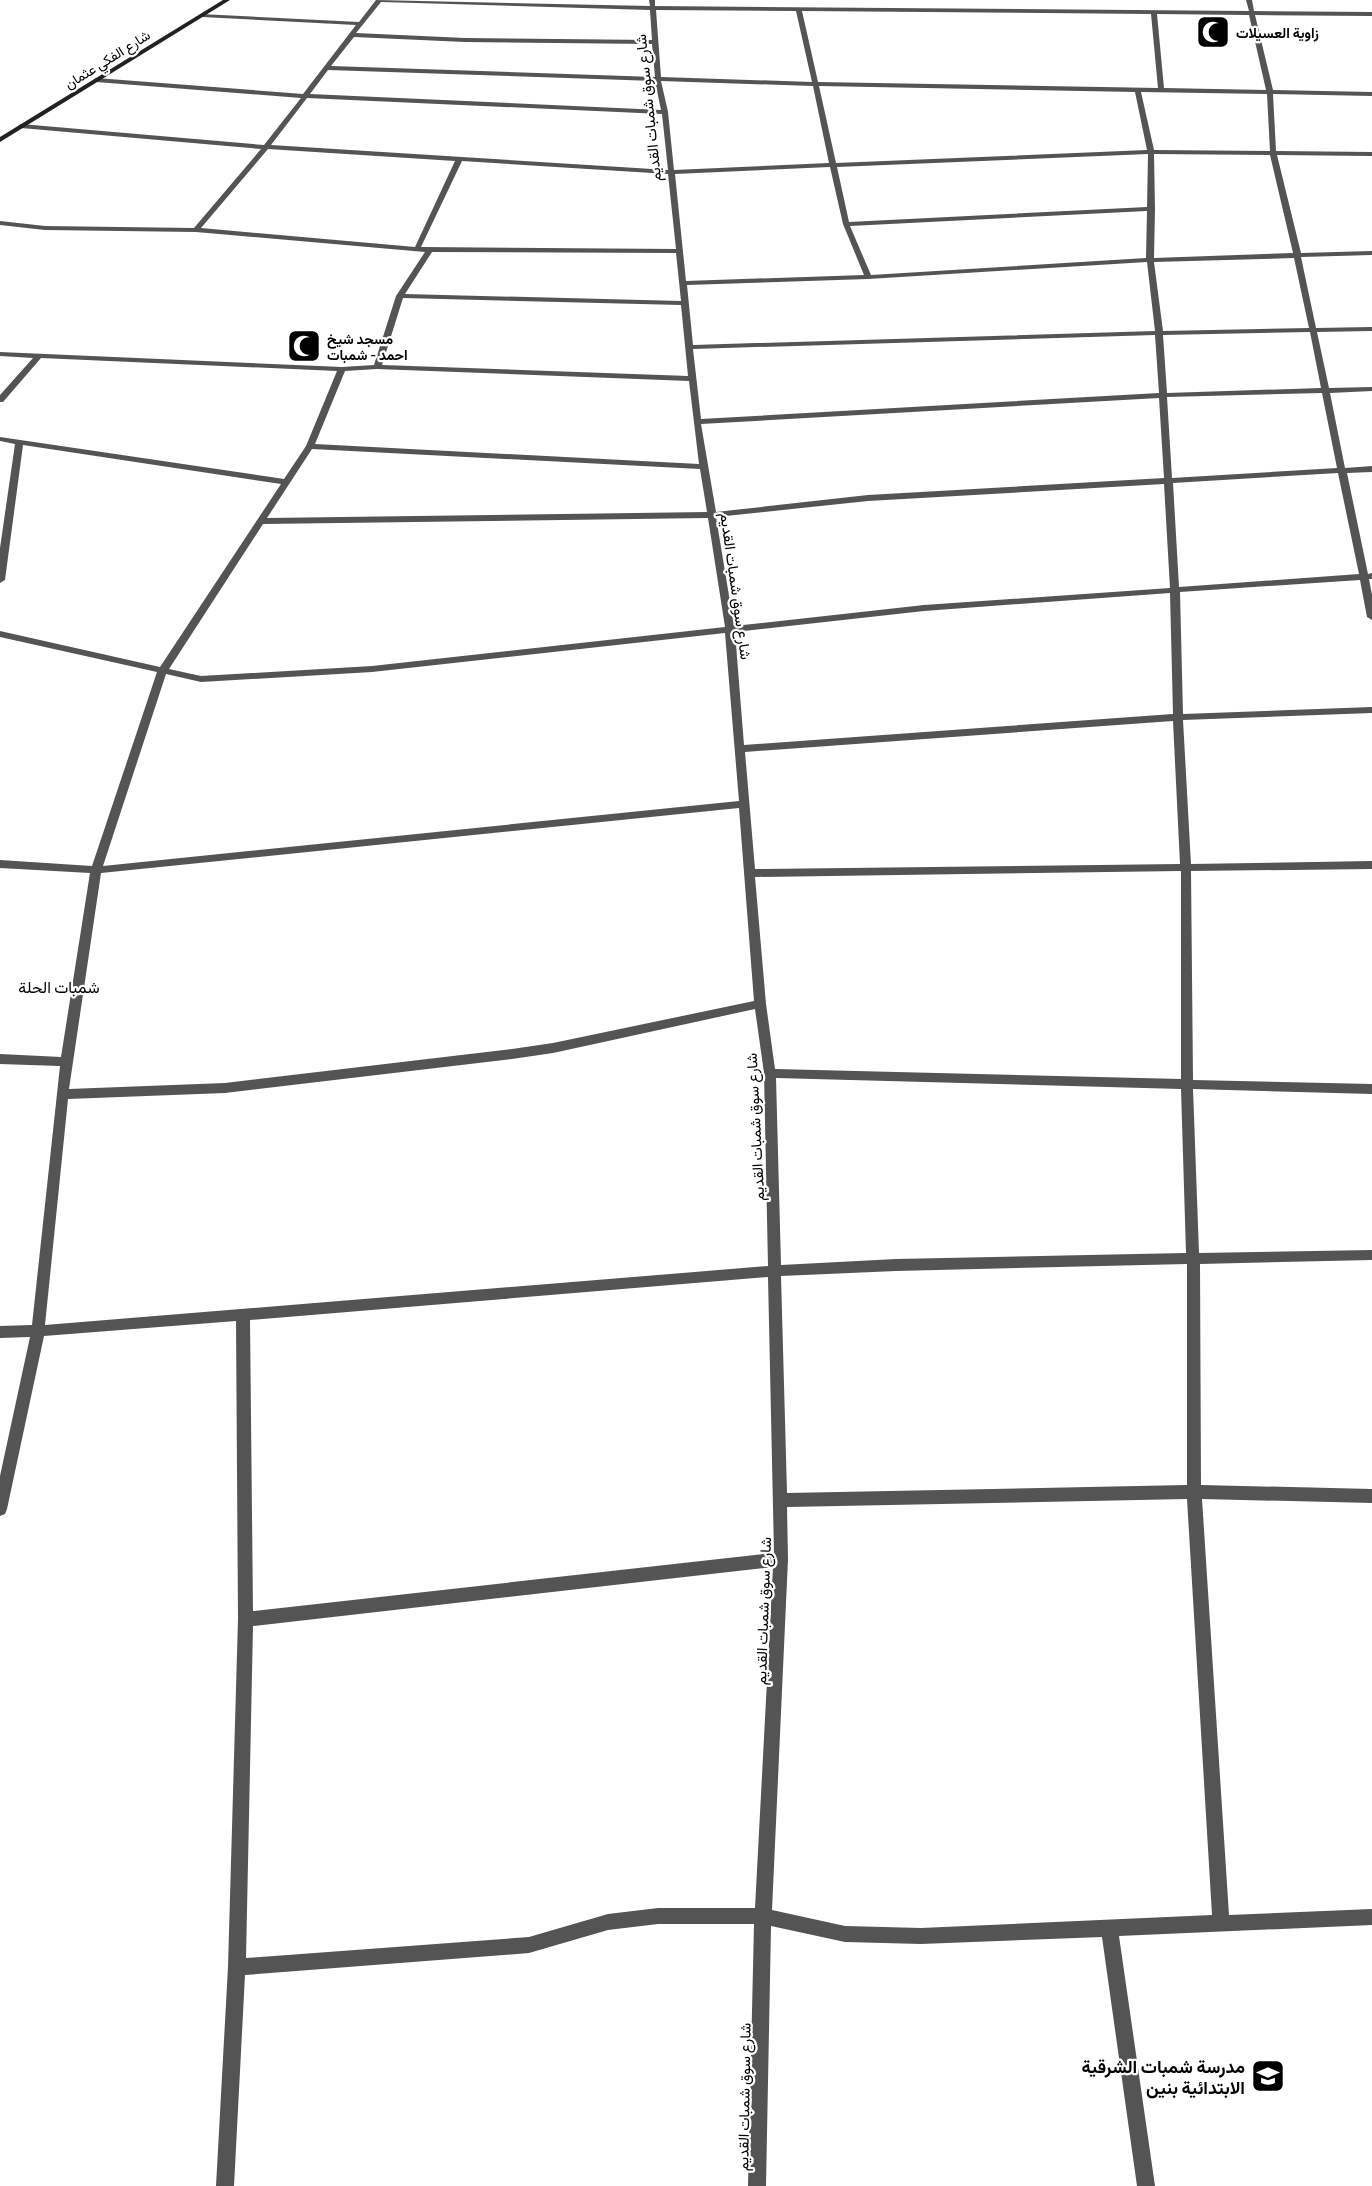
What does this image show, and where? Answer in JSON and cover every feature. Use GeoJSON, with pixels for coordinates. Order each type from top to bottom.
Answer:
{"type":"FeatureCollection","features":[{"type":"Feature","properties":{"kind":"street","name":"شارع الفكي عثمان"},"geometry":{"type":"LineString","coordinates":[[0,140],[227,0]]}},
{"type":"Feature","properties":{"kind":"street"},"geometry":{"type":"LineString","coordinates":[[196,230],[266,147],[379,0],[653,4],[799,9],[1372,14]]}},
{"type":"Feature","properties":{"kind":"street"},"geometry":{"type":"LineString","coordinates":[[996,0],[1000,10]]}},
{"type":"Feature","properties":{"kind":"street"},"geometry":{"type":"LineString","coordinates":[[1249,0],[1250,13],[1270,92],[1273,153],[1297,254],[1342,471],[1368,576],[1372,617]]}},
{"type":"Feature","properties":{"kind":"street","name":"شارع سوق شمبات القديم"},"geometry":{"type":"LineString","coordinates":[[653,4],[658,79],[665,112],[697,422],[730,632],[742,804],[760,1004],[770,1073],[777,1271],[781,1559],[763,1916],[758,2186]]}},
{"type":"Feature","properties":{"kind":"street"},"geometry":{"type":"LineString","coordinates":[[799,9],[813,84],[846,224],[868,277]]}},
{"type":"Feature","properties":{"kind":"street"},"geometry":{"type":"LineString","coordinates":[[1154,13],[1161,90]]}},
{"type":"Feature","properties":{"kind":"street"},"geometry":{"type":"LineString","coordinates":[[202,15],[361,24]]}},
{"type":"Feature","properties":{"kind":"street"},"geometry":{"type":"LineString","coordinates":[[352,35],[465,40],[656,42]]}},
{"type":"Feature","properties":{"kind":"street"},"geometry":{"type":"LineString","coordinates":[[326,68],[813,84],[1372,94]]}},
{"type":"Feature","properties":{"kind":"street"},"geometry":{"type":"LineString","coordinates":[[96,80],[304,96],[665,112]]}},
{"type":"Feature","properties":{"kind":"street"},"geometry":{"type":"LineString","coordinates":[[1138,90],[1151,152],[1150,260],[1159,333],[1175,592],[1178,717],[1186,869],[1187,1082],[1193,1258],[1194,1492],[1221,1924]]}},
{"type":"Feature","properties":{"kind":"street"},"geometry":{"type":"LineString","coordinates":[[21,126],[266,147],[671,172],[1151,152],[1372,154]]}},
{"type":"Feature","properties":{"kind":"street"},"geometry":{"type":"LineString","coordinates":[[417,249],[459,160]]}},
{"type":"Feature","properties":{"kind":"street"},"geometry":{"type":"LineString","coordinates":[[846,224],[1152,209]]}},
{"type":"Feature","properties":{"kind":"street"},"geometry":{"type":"LineString","coordinates":[[0,223],[45,228],[196,230],[430,250],[678,251]]}},
{"type":"Feature","properties":{"kind":"street"},"geometry":{"type":"LineString","coordinates":[[377,368],[400,296],[430,250]]}},
{"type":"Feature","properties":{"kind":"street"},"geometry":{"type":"LineString","coordinates":[[682,283],[868,277],[1150,260],[1372,253]]}},
{"type":"Feature","properties":{"kind":"street"},"geometry":{"type":"LineString","coordinates":[[400,296],[684,303]]}},
{"type":"Feature","properties":{"kind":"street"},"geometry":{"type":"LineString","coordinates":[[689,347],[1372,329]]}},
{"type":"Feature","properties":{"kind":"street"},"geometry":{"type":"LineString","coordinates":[[0,354],[342,369],[377,368],[692,379]]}},
{"type":"Feature","properties":{"kind":"street"},"geometry":{"type":"LineString","coordinates":[[0,400],[38,357]]}},
{"type":"Feature","properties":{"kind":"street"},"geometry":{"type":"LineString","coordinates":[[0,1509],[38,1331],[66,1062],[96,870],[163,670],[309,446],[342,369]]}},
{"type":"Feature","properties":{"kind":"street"},"geometry":{"type":"LineString","coordinates":[[697,422],[1163,395],[1372,389]]}},
{"type":"Feature","properties":{"kind":"street"},"geometry":{"type":"LineString","coordinates":[[0,439],[19,444],[286,482]]}},
{"type":"Feature","properties":{"kind":"street"},"geometry":{"type":"LineString","coordinates":[[0,580],[19,444]]}},
{"type":"Feature","properties":{"kind":"street"},"geometry":{"type":"LineString","coordinates":[[309,446],[704,467]]}},
{"type":"Feature","properties":{"kind":"street"},"geometry":{"type":"LineString","coordinates":[[258,521],[711,515],[868,498],[1372,469]]}},
{"type":"Feature","properties":{"kind":"street"},"geometry":{"type":"LineString","coordinates":[[0,634],[201,679],[372,669],[730,632],[924,608],[1175,592],[1368,576]]}},
{"type":"Feature","properties":{"kind":"street"},"geometry":{"type":"LineString","coordinates":[[738,749],[1178,717],[1372,711]]}},
{"type":"Feature","properties":{"kind":"street"},"geometry":{"type":"LineString","coordinates":[[0,864],[96,870],[742,804]]}},
{"type":"Feature","properties":{"kind":"street"},"geometry":{"type":"LineString","coordinates":[[749,873],[1372,865]]}},
{"type":"Feature","properties":{"kind":"street"},"geometry":{"type":"LineString","coordinates":[[64,1094],[225,1088],[512,1054],[584,1042],[760,1004]]}},
{"type":"Feature","properties":{"kind":"street"},"geometry":{"type":"LineString","coordinates":[[0,1059],[66,1062]]}},
{"type":"Feature","properties":{"kind":"street"},"geometry":{"type":"LineString","coordinates":[[770,1073],[1187,1082],[1372,1089]]}},
{"type":"Feature","properties":{"kind":"street"},"geometry":{"type":"LineString","coordinates":[[0,1332],[243,1315],[777,1271],[896,1265],[1372,1255]]}},
{"type":"Feature","properties":{"kind":"street"},"geometry":{"type":"LineString","coordinates":[[225,2186],[237,1967],[246,1619],[243,1315]]}},
{"type":"Feature","properties":{"kind":"street"},"geometry":{"type":"LineString","coordinates":[[780,1500],[1194,1492],[1372,1496]]}},
{"type":"Feature","properties":{"kind":"street"},"geometry":{"type":"LineString","coordinates":[[246,1619],[781,1559]]}},
{"type":"Feature","properties":{"kind":"street"},"geometry":{"type":"LineString","coordinates":[[237,1967],[529,1945],[608,1922],[658,1916],[763,1916],[845,1934],[921,1936],[1372,1917]]}},
{"type":"Feature","properties":{"kind":"street"},"geometry":{"type":"LineString","coordinates":[[1109,1927],[1146,2186]]}},
{"type":"Feature","properties":{"kind":"place","name":"زاوية العسيلات"},"geometry":{"type":"Point","coordinates":[1213,32]}},
{"type":"Feature","properties":{"kind":"place","name":"مسجد شيخ احمد - شمبات"},"geometry":{"type":"Point","coordinates":[304,346]}},
{"type":"Feature","properties":{"kind":"place","name":"مدرسة شمبات الشرقية الابتدائية بنين"},"geometry":{"type":"Point","coordinates":[1268,2076]}},
{"type":"Feature","properties":{"kind":"district","name":"شمبات الحلة"},"geometry":{"type":"Point","coordinates":[59,987]}}]}
